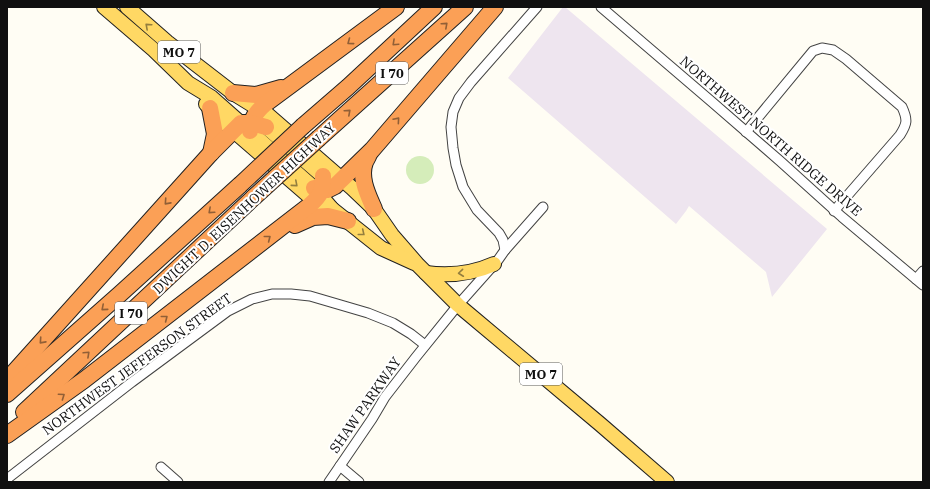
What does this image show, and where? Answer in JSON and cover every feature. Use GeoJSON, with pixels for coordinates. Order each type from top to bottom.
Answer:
{"type":"FeatureCollection","features":[{"type":"Feature","properties":{"kind":"highway"},"geometry":{"type":"LineString","coordinates":[[7,380],[211,152],[292,84],[396,7]]}},
{"type":"Feature","properties":{"kind":"highway","name":"DWIGHT D. EISENHOWER HIGHWAY"},"geometry":{"type":"LineString","coordinates":[[7,394],[120,294],[434,7]]}},
{"type":"Feature","properties":{"kind":"highway","name":"DWIGHT D. EISENHOWER HIGHWAY"},"geometry":{"type":"LineString","coordinates":[[7,428],[72,369],[254,197],[465,7]]}},
{"type":"Feature","properties":{"kind":"highway"},"geometry":{"type":"LineString","coordinates":[[374,209],[364,186],[364,162],[372,150],[495,7]]}},
{"type":"Feature","properties":{"kind":"highway"},"geometry":{"type":"LineString","coordinates":[[233,94],[256,95],[292,84]]}},
{"type":"Feature","properties":{"kind":"highway"},"geometry":{"type":"LineString","coordinates":[[210,108],[215,134],[211,152]]}},
{"type":"Feature","properties":{"kind":"highway"},"geometry":{"type":"LineString","coordinates":[[248,122],[266,127]]}},
{"type":"Feature","properties":{"kind":"highway"},"geometry":{"type":"LineString","coordinates":[[7,435],[84,380],[284,226],[325,188],[372,150]]}},
{"type":"Feature","properties":{"kind":"highway"},"geometry":{"type":"LineString","coordinates":[[284,226],[290,228],[314,217],[328,216],[348,221]]}},
{"type":"Feature","properties":{"kind":"main road","name":"MO 7"},"geometry":{"type":"LineString","coordinates":[[104,7],[154,50],[188,83],[210,108],[248,122],[267,114],[325,188],[332,209],[381,248],[422,269]]}},
{"type":"Feature","properties":{"kind":"main road","name":"MO 7"},"geometry":{"type":"LineString","coordinates":[[127,7],[167,42],[233,94],[248,122],[310,197],[325,188]]}},
{"type":"Feature","properties":{"kind":"main road","name":"MO 7"},"geometry":{"type":"LineString","coordinates":[[188,83],[248,122]]}},
{"type":"Feature","properties":{"kind":"main road","name":"MO 7"},"geometry":{"type":"LineString","coordinates":[[266,127],[325,188],[392,234]]}},
{"type":"Feature","properties":{"kind":"main road","name":"MO 7"},"geometry":{"type":"LineString","coordinates":[[325,188],[374,209],[392,234],[422,269],[458,305],[667,482]]}},
{"type":"Feature","properties":{"kind":"main road"},"geometry":{"type":"LineString","coordinates":[[422,269],[442,274],[475,271],[494,264]]}},
{"type":"Feature","properties":{"kind":"street"},"geometry":{"type":"LineString","coordinates":[[505,250],[504,240],[477,210],[463,187],[456,165],[451,127],[453,112],[459,98],[471,82],[537,7]]}},
{"type":"Feature","properties":{"kind":"street","name":"NORTHWEST NORTH RIDGE DRIVE"},"geometry":{"type":"LineString","coordinates":[[601,7],[780,161],[834,211],[920,282]]}},
{"type":"Feature","properties":{"kind":"street"},"geometry":{"type":"LineString","coordinates":[[746,132],[813,51],[822,48],[833,50],[846,59],[902,107],[906,115],[906,125],[900,135],[834,211]]}},
{"type":"Feature","properties":{"kind":"street","name":"SHAW PARKWAY"},"geometry":{"type":"LineString","coordinates":[[329,482],[386,397],[425,345],[543,207]]}},
{"type":"Feature","properties":{"kind":"street"},"geometry":{"type":"LineString","coordinates":[[920,282],[923,271]]}},
{"type":"Feature","properties":{"kind":"street","name":"NORTHWEST JEFFERSON STREET"},"geometry":{"type":"LineString","coordinates":[[7,478],[132,382],[228,311],[252,299],[272,294],[310,296],[368,313],[387,321],[411,334],[425,345]]}},
{"type":"Feature","properties":{"kind":"street"},"geometry":{"type":"LineString","coordinates":[[340,466],[359,482]]}},
{"type":"Feature","properties":{"kind":"street"},"geometry":{"type":"LineString","coordinates":[[161,468],[178,482]]}},
{"type":"Feature","properties":{"kind":"shaded area"},"geometry":{"type":"Polygon","coordinates":[[[563,7],[565,7],[827,229],[772,297],[766,272],[689,206],[676,224],[508,78],[563,7]]]}},
{"type":"Feature","properties":{"kind":"green space"},"geometry":{"type":"Polygon","coordinates":[[[420,156],[430,160],[434,170],[430,180],[420,184],[410,180],[406,170],[410,160],[420,156]]]}}]}
